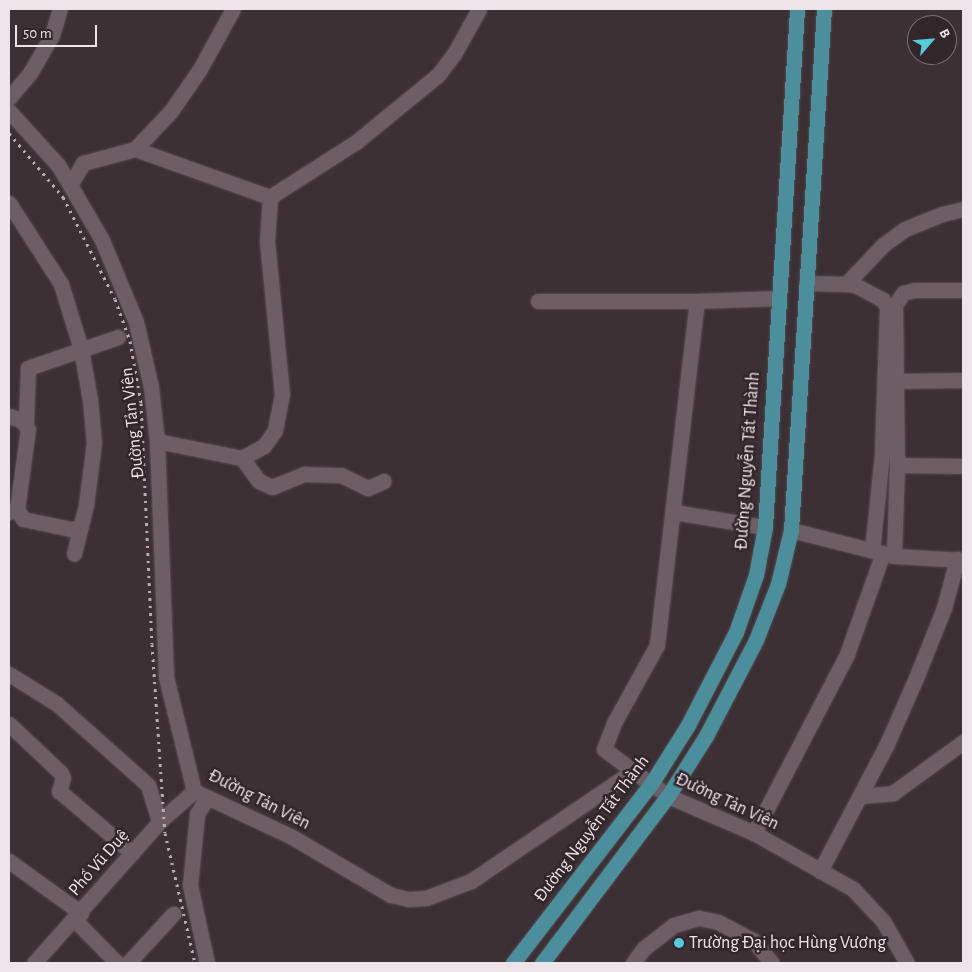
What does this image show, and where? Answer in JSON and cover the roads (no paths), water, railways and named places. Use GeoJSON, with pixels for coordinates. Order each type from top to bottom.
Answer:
{"type":"FeatureCollection","features":[{"type":"Feature","properties":{"kind":"main road","name":"Đường Nguyễn Tất Thành"},"geometry":{"type":"LineString","coordinates":[[513,963],[651,784],[688,725],[736,632],[756,575],[765,527],[797,9]]}},
{"type":"Feature","properties":{"kind":"main road"},"geometry":{"type":"LineString","coordinates":[[542,963],[668,796],[706,736],[756,640],[778,584],[791,530],[824,9]]}},
{"type":"Feature","properties":{"kind":"street"},"geometry":{"type":"LineString","coordinates":[[9,98],[30,73],[52,35],[60,9]]}},
{"type":"Feature","properties":{"kind":"street"},"geometry":{"type":"LineString","coordinates":[[70,185],[83,163],[135,149],[160,124],[195,76],[233,9]]}},
{"type":"Feature","properties":{"kind":"street"},"geometry":{"type":"LineString","coordinates":[[270,197],[356,142],[438,75],[454,54],[479,9]]}},
{"type":"Feature","properties":{"kind":"street","name":"Đường Tản Viên"},"geometry":{"type":"LineString","coordinates":[[9,111],[58,165],[102,240],[136,322],[151,387],[158,441],[166,677],[200,794],[284,833],[391,895],[409,899],[426,898],[471,881],[633,771],[668,796],[754,833],[853,889],[870,905],[894,938],[907,963]]}},
{"type":"Feature","properties":{"kind":"street"},"geometry":{"type":"LineString","coordinates":[[135,149],[270,197]]}},
{"type":"Feature","properties":{"kind":"street"},"geometry":{"type":"LineString","coordinates":[[158,441],[242,458],[264,446],[275,430],[281,413],[279,351],[267,242],[270,197]]}},
{"type":"Feature","properties":{"kind":"street"},"geometry":{"type":"LineString","coordinates":[[9,203],[61,284],[80,349],[90,400],[94,443],[81,526],[74,554]]}},
{"type":"Feature","properties":{"kind":"street"},"geometry":{"type":"LineString","coordinates":[[846,284],[883,245],[905,229],[942,214],[963,210]]}},
{"type":"Feature","properties":{"kind":"street"},"geometry":{"type":"LineString","coordinates":[[806,282],[846,284],[877,297],[887,308],[882,454],[883,553]]}},
{"type":"Feature","properties":{"kind":"street"},"geometry":{"type":"LineString","coordinates":[[754,833],[846,654],[883,553],[897,465],[895,305],[903,293],[963,290]]}},
{"type":"Feature","properties":{"kind":"street"},"geometry":{"type":"LineString","coordinates":[[538,301],[697,301],[778,298]]}},
{"type":"Feature","properties":{"kind":"street"},"geometry":{"type":"LineString","coordinates":[[633,771],[604,749],[615,721],[657,645],[674,512],[697,301]]}},
{"type":"Feature","properties":{"kind":"street"},"geometry":{"type":"LineString","coordinates":[[81,526],[71,529],[23,519],[13,511],[26,424],[28,368],[118,336]]}},
{"type":"Feature","properties":{"kind":"street"},"geometry":{"type":"LineString","coordinates":[[897,381],[963,380]]}},
{"type":"Feature","properties":{"kind":"street"},"geometry":{"type":"LineString","coordinates":[[9,416],[26,424]]}},
{"type":"Feature","properties":{"kind":"street"},"geometry":{"type":"LineString","coordinates":[[242,458],[259,481],[272,486],[304,474],[341,474],[368,488],[384,481]]}},
{"type":"Feature","properties":{"kind":"street"},"geometry":{"type":"LineString","coordinates":[[897,465],[963,466]]}},
{"type":"Feature","properties":{"kind":"street"},"geometry":{"type":"LineString","coordinates":[[674,512],[765,527]]}},
{"type":"Feature","properties":{"kind":"street"},"geometry":{"type":"LineString","coordinates":[[791,530],[883,553],[960,560],[927,652],[861,796],[820,871]]}},
{"type":"Feature","properties":{"kind":"street"},"geometry":{"type":"LineString","coordinates":[[11,682],[75,719],[148,785],[159,822]]}},
{"type":"Feature","properties":{"kind":"street"},"geometry":{"type":"LineString","coordinates":[[9,724],[61,773],[63,778],[59,791],[132,853]]}},
{"type":"Feature","properties":{"kind":"street"},"geometry":{"type":"LineString","coordinates":[[861,796],[893,793],[963,742]]}},
{"type":"Feature","properties":{"kind":"street"},"geometry":{"type":"LineString","coordinates":[[200,794],[190,885],[208,963]]}},
{"type":"Feature","properties":{"kind":"street","name":"Phố Vũ Duệ"},"geometry":{"type":"LineString","coordinates":[[34,963],[78,916],[159,822],[200,794]]}},
{"type":"Feature","properties":{"kind":"street"},"geometry":{"type":"LineString","coordinates":[[9,861],[78,916],[117,963]]}},
{"type":"Feature","properties":{"kind":"street"},"geometry":{"type":"LineString","coordinates":[[128,963],[174,914]]}},
{"type":"Feature","properties":{"kind":"street"},"geometry":{"type":"LineString","coordinates":[[633,963],[644,949],[674,924],[699,918],[718,922],[754,941],[772,963]]}},
{"type":"Feature","properties":{"kind":"railway"},"geometry":{"type":"LineString","coordinates":[[9,133],[63,197],[115,299],[130,341],[141,403],[152,644],[165,833],[195,963]]}},
{"type":"Feature","properties":{"kind":"place","name":"Trường Đại học Hùng Vương"},"geometry":{"type":"Point","coordinates":[679,943]}}]}
